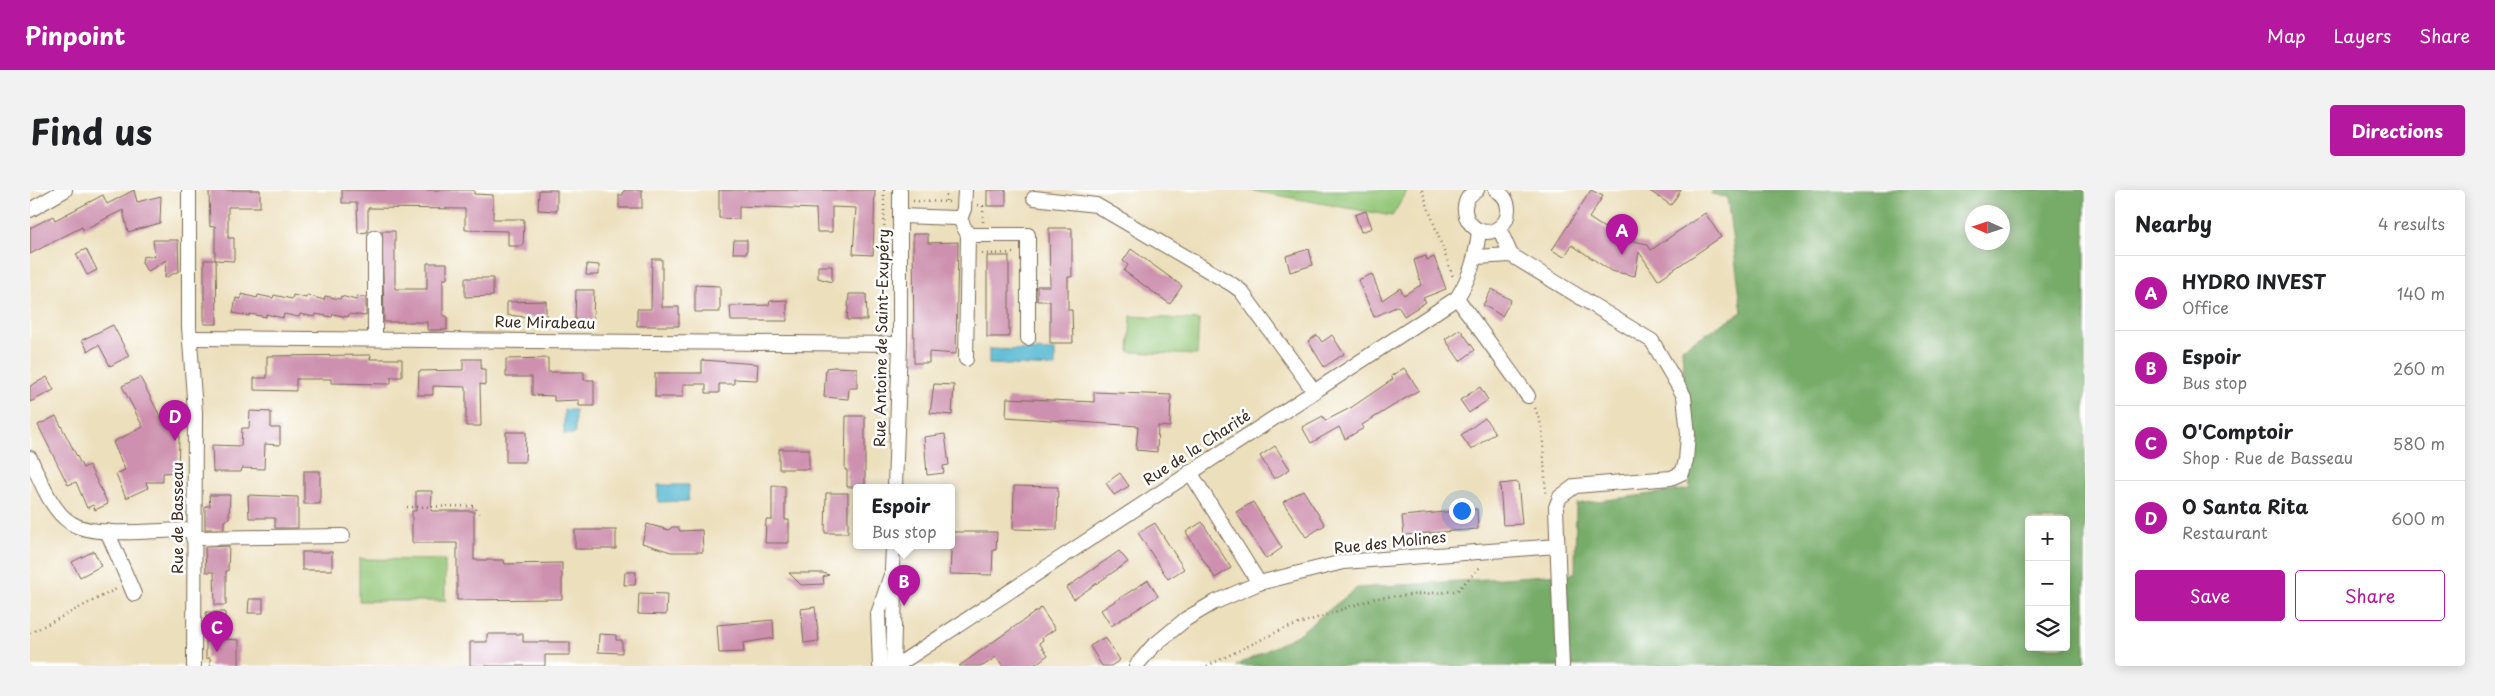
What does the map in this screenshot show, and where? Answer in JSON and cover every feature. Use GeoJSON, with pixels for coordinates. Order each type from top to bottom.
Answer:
{"type":"FeatureCollection","features":[{"type":"Feature","properties":{"kind":"street"},"geometry":{"type":"LineString","coordinates":[[30,210],[65,190]]}},
{"type":"Feature","properties":{"kind":"street","name":"Rue de Basseau"},"geometry":{"type":"LineString","coordinates":[[189,190],[190,338],[194,412],[194,666]]}},
{"type":"Feature","properties":{"kind":"street","name":"Rue Antoine de Saint-Exupéry"},"geometry":{"type":"LineString","coordinates":[[895,484],[900,344],[900,190]]}},
{"type":"Feature","properties":{"kind":"street"},"geometry":{"type":"LineString","coordinates":[[965,190],[964,209],[960,219],[968,235],[966,359]]}},
{"type":"Feature","properties":{"kind":"street"},"geometry":{"type":"LineString","coordinates":[[1470,192],[1464,207],[1466,219],[1479,231],[1486,232],[1499,228],[1507,217],[1507,203],[1504,192]]}},
{"type":"Feature","properties":{"kind":"street"},"geometry":{"type":"LineString","coordinates":[[1034,198],[1096,205],[1233,285],[1251,305],[1314,391]]}},
{"type":"Feature","properties":{"kind":"street"},"geometry":{"type":"LineString","coordinates":[[900,216],[960,219]]}},
{"type":"Feature","properties":{"kind":"street"},"geometry":{"type":"LineString","coordinates":[[1499,228],[1511,255]]}},
{"type":"Feature","properties":{"kind":"street","name":"Rue de la Charité"},"geometry":{"type":"LineString","coordinates":[[894,666],[1458,296],[1468,281],[1476,257],[1479,231]]}},
{"type":"Feature","properties":{"kind":"street"},"geometry":{"type":"LineString","coordinates":[[968,235],[1028,235],[1028,338]]}},
{"type":"Feature","properties":{"kind":"street"},"geometry":{"type":"LineString","coordinates":[[375,237],[375,338]]}},
{"type":"Feature","properties":{"kind":"street"},"geometry":{"type":"LineString","coordinates":[[1476,257],[1511,255],[1648,337],[1684,396],[1688,434],[1686,461],[1682,473],[1671,478],[1586,484],[1571,488],[1560,497],[1556,506],[1562,666]]}},
{"type":"Feature","properties":{"kind":"street"},"geometry":{"type":"LineString","coordinates":[[1458,296],[1528,396]]}},
{"type":"Feature","properties":{"kind":"street","name":"Rue Mirabeau"},"geometry":{"type":"LineString","coordinates":[[190,338],[375,338],[900,344]]}},
{"type":"Feature","properties":{"kind":"street"},"geometry":{"type":"LineString","coordinates":[[30,458],[58,511],[71,523],[87,530],[342,536]]}},
{"type":"Feature","properties":{"kind":"street"},"geometry":{"type":"LineString","coordinates":[[1190,472],[1259,583]]}},
{"type":"Feature","properties":{"kind":"street"},"geometry":{"type":"LineString","coordinates":[[107,531],[132,588]]}},
{"type":"Feature","properties":{"kind":"street","name":"Rue des Molines"},"geometry":{"type":"LineString","coordinates":[[1136,666],[1152,647],[1186,619],[1213,603],[1259,583],[1343,562],[1557,546]]}},
{"type":"Feature","properties":{"kind":"street"},"geometry":{"type":"LineString","coordinates":[[893,549],[892,569],[895,588],[894,666]]}},
{"type":"Feature","properties":{"kind":"street"},"geometry":{"type":"LineString","coordinates":[[880,666],[878,614],[892,569]]}},
{"type":"Feature","properties":{"kind":"path"},"geometry":{"type":"LineString","coordinates":[[884,190],[884,322]]}},
{"type":"Feature","properties":{"kind":"path"},"geometry":{"type":"LineString","coordinates":[[1422,190],[1458,296]]}},
{"type":"Feature","properties":{"kind":"path"},"geometry":{"type":"LineString","coordinates":[[968,254],[1028,253]]}},
{"type":"Feature","properties":{"kind":"path"},"geometry":{"type":"LineString","coordinates":[[1528,396],[1537,411],[1542,427],[1546,500]]}},
{"type":"Feature","properties":{"kind":"path"},"geometry":{"type":"LineString","coordinates":[[407,507],[473,506],[481,515]]}},
{"type":"Feature","properties":{"kind":"path"},"geometry":{"type":"LineString","coordinates":[[1207,666],[1281,630],[1376,598],[1457,591],[1498,549]]}},
{"type":"Feature","properties":{"kind":"path"},"geometry":{"type":"LineString","coordinates":[[30,633],[132,588]]}},
{"type":"Feature","properties":{"kind":"green space"},"geometry":{"type":"Polygon","coordinates":[[[1248,190],[1408,190],[1392,216],[1248,190]]]}},
{"type":"Feature","properties":{"kind":"green space"},"geometry":{"type":"Polygon","coordinates":[[[1713,190],[2085,190],[2085,666],[1236,666],[1297,635],[1357,588],[1575,573],[1576,504],[1690,489],[1682,348],[1742,312],[1727,197],[1711,194],[1713,190]]]}},
{"type":"Feature","properties":{"kind":"green space"},"geometry":{"type":"Polygon","coordinates":[[[1131,316],[1199,320],[1197,355],[1129,352],[1131,316]]]}},
{"type":"Feature","properties":{"kind":"green space"},"geometry":{"type":"Polygon","coordinates":[[[359,559],[445,560],[445,601],[359,601],[359,559]]]}},
{"type":"Feature","properties":{"kind":"water"},"geometry":{"type":"Polygon","coordinates":[[[989,349],[1055,351],[1055,367],[989,364],[989,349]]]}},
{"type":"Feature","properties":{"kind":"water"},"geometry":{"type":"Polygon","coordinates":[[[564,410],[575,410],[575,434],[564,434],[564,410]]]}},
{"type":"Feature","properties":{"kind":"water"},"geometry":{"type":"Polygon","coordinates":[[[658,485],[689,485],[688,501],[658,502],[658,485]]]}},
{"type":"Feature","properties":{"kind":"building"},"geometry":{"type":"Polygon","coordinates":[[[134,190],[137,202],[161,196],[160,223],[128,232],[123,210],[83,230],[82,227],[30,254],[30,228],[53,216],[55,220],[103,195],[107,204],[134,190]]]}},
{"type":"Feature","properties":{"kind":"building"},"geometry":{"type":"Polygon","coordinates":[[[209,190],[260,190],[260,207],[228,207],[228,238],[234,238],[234,261],[215,260],[215,226],[210,227],[209,190]]]}},
{"type":"Feature","properties":{"kind":"building"},"geometry":{"type":"Polygon","coordinates":[[[342,190],[474,190],[474,194],[493,195],[493,219],[524,219],[523,246],[508,246],[508,231],[465,230],[465,209],[368,208],[368,232],[358,233],[357,203],[342,203],[342,190]]]}},
{"type":"Feature","properties":{"kind":"building"},"geometry":{"type":"Polygon","coordinates":[[[539,190],[557,190],[557,211],[538,210],[539,190]]]}},
{"type":"Feature","properties":{"kind":"building"},"geometry":{"type":"Polygon","coordinates":[[[624,190],[642,190],[642,208],[619,208],[619,195],[623,195],[624,190]]]}},
{"type":"Feature","properties":{"kind":"building"},"geometry":{"type":"Polygon","coordinates":[[[719,190],[875,190],[873,255],[853,254],[856,208],[832,207],[832,232],[817,232],[816,209],[739,206],[739,219],[719,218],[719,190]]]}},
{"type":"Feature","properties":{"kind":"building"},"geometry":{"type":"Polygon","coordinates":[[[987,190],[1006,190],[1006,206],[987,206],[987,190]]]}},
{"type":"Feature","properties":{"kind":"building"},"geometry":{"type":"Polygon","coordinates":[[[1591,190],[1603,196],[1589,218],[1620,238],[1647,244],[1651,250],[1705,213],[1721,237],[1658,280],[1639,252],[1635,276],[1611,271],[1572,245],[1564,257],[1552,250],[1591,190]]]}},
{"type":"Feature","properties":{"kind":"building"},"geometry":{"type":"Polygon","coordinates":[[[1648,190],[1681,190],[1671,205],[1648,190]]]}},
{"type":"Feature","properties":{"kind":"building"},"geometry":{"type":"Polygon","coordinates":[[[1366,211],[1372,228],[1361,232],[1355,215],[1366,211]]]}},
{"type":"Feature","properties":{"kind":"building"},"geometry":{"type":"Polygon","coordinates":[[[1049,228],[1072,228],[1072,277],[1068,277],[1068,310],[1072,310],[1073,343],[1050,343],[1050,301],[1037,301],[1037,286],[1050,286],[1049,228]]]}},
{"type":"Feature","properties":{"kind":"building"},"geometry":{"type":"Polygon","coordinates":[[[382,231],[395,231],[395,289],[427,289],[427,263],[447,263],[447,279],[443,279],[443,316],[447,316],[447,330],[427,330],[427,322],[384,322],[382,231]]]}},
{"type":"Feature","properties":{"kind":"building"},"geometry":{"type":"Polygon","coordinates":[[[913,234],[928,234],[928,243],[958,242],[956,354],[929,352],[929,363],[914,363],[913,234]]]}},
{"type":"Feature","properties":{"kind":"building"},"geometry":{"type":"Polygon","coordinates":[[[153,240],[178,240],[179,271],[165,278],[166,260],[147,272],[142,262],[143,257],[155,255],[153,240]]]}},
{"type":"Feature","properties":{"kind":"building"},"geometry":{"type":"Polygon","coordinates":[[[734,240],[747,240],[747,253],[733,253],[734,240]]]}},
{"type":"Feature","properties":{"kind":"building"},"geometry":{"type":"Polygon","coordinates":[[[86,249],[97,270],[87,275],[76,254],[86,249]]]}},
{"type":"Feature","properties":{"kind":"building"},"geometry":{"type":"Polygon","coordinates":[[[1131,249],[1182,286],[1170,304],[1124,271],[1128,265],[1123,261],[1131,249]]]}},
{"type":"Feature","properties":{"kind":"building"},"geometry":{"type":"Polygon","coordinates":[[[1309,249],[1313,265],[1290,272],[1286,256],[1309,249]]]}},
{"type":"Feature","properties":{"kind":"building"},"geometry":{"type":"Polygon","coordinates":[[[987,256],[1009,256],[1009,337],[987,337],[987,256]]]}},
{"type":"Feature","properties":{"kind":"building"},"geometry":{"type":"Polygon","coordinates":[[[1426,256],[1427,260],[1434,257],[1446,289],[1423,298],[1426,302],[1404,316],[1398,306],[1374,317],[1358,280],[1372,274],[1382,300],[1400,288],[1404,295],[1421,285],[1414,260],[1426,256]]]}},
{"type":"Feature","properties":{"kind":"building"},"geometry":{"type":"Polygon","coordinates":[[[652,259],[662,259],[662,307],[679,307],[679,326],[637,326],[637,309],[651,309],[652,259]]]}},
{"type":"Feature","properties":{"kind":"building"},"geometry":{"type":"Polygon","coordinates":[[[204,260],[216,260],[217,324],[204,324],[204,260]]]}},
{"type":"Feature","properties":{"kind":"building"},"geometry":{"type":"Polygon","coordinates":[[[587,264],[599,265],[599,275],[586,275],[587,264]]]}},
{"type":"Feature","properties":{"kind":"building"},"geometry":{"type":"Polygon","coordinates":[[[818,266],[832,266],[832,282],[818,278],[818,266]]]}},
{"type":"Feature","properties":{"kind":"building"},"geometry":{"type":"Polygon","coordinates":[[[465,278],[493,278],[493,296],[465,297],[465,278]]]}},
{"type":"Feature","properties":{"kind":"building"},"geometry":{"type":"Polygon","coordinates":[[[695,285],[720,286],[720,312],[695,312],[695,285]]]}},
{"type":"Feature","properties":{"kind":"building"},"geometry":{"type":"Polygon","coordinates":[[[1492,289],[1511,300],[1502,316],[1483,305],[1492,289]]]}},
{"type":"Feature","properties":{"kind":"building"},"geometry":{"type":"Polygon","coordinates":[[[576,290],[594,290],[593,320],[575,319],[576,290]]]}},
{"type":"Feature","properties":{"kind":"building"},"geometry":{"type":"Polygon","coordinates":[[[242,294],[257,298],[258,295],[273,298],[274,295],[292,299],[293,295],[306,298],[307,295],[324,300],[325,296],[340,299],[341,296],[356,300],[357,296],[366,298],[366,316],[349,314],[348,317],[333,314],[332,317],[316,314],[315,317],[300,314],[299,317],[284,314],[283,318],[266,314],[266,317],[233,313],[236,298],[241,299],[242,294]]]}},
{"type":"Feature","properties":{"kind":"building"},"geometry":{"type":"Polygon","coordinates":[[[849,294],[866,294],[867,320],[847,320],[849,294]]]}},
{"type":"Feature","properties":{"kind":"building"},"geometry":{"type":"Polygon","coordinates":[[[787,300],[787,321],[731,321],[730,306],[769,305],[770,301],[787,300]]]}},
{"type":"Feature","properties":{"kind":"building"},"geometry":{"type":"Polygon","coordinates":[[[546,301],[546,319],[507,315],[507,302],[546,301]]]}},
{"type":"Feature","properties":{"kind":"building"},"geometry":{"type":"Polygon","coordinates":[[[113,325],[129,356],[110,366],[99,345],[88,351],[82,340],[113,325]]]}},
{"type":"Feature","properties":{"kind":"building"},"geometry":{"type":"Polygon","coordinates":[[[1460,329],[1475,350],[1460,361],[1445,339],[1460,329]]]}},
{"type":"Feature","properties":{"kind":"building"},"geometry":{"type":"Polygon","coordinates":[[[1317,335],[1322,342],[1332,335],[1344,354],[1324,367],[1308,341],[1317,335]]]}},
{"type":"Feature","properties":{"kind":"building"},"geometry":{"type":"Polygon","coordinates":[[[371,355],[370,359],[402,359],[402,377],[391,377],[391,384],[331,383],[331,379],[296,379],[296,391],[254,390],[254,378],[267,378],[267,356],[371,355]]]}},
{"type":"Feature","properties":{"kind":"building"},"geometry":{"type":"Polygon","coordinates":[[[548,358],[548,372],[584,372],[584,380],[594,380],[594,406],[579,406],[579,400],[554,401],[554,396],[532,395],[532,377],[506,377],[506,359],[548,358]]]}},
{"type":"Feature","properties":{"kind":"building"},"geometry":{"type":"Polygon","coordinates":[[[463,359],[481,359],[481,369],[485,369],[485,385],[480,384],[481,426],[466,426],[466,387],[433,386],[433,395],[418,395],[419,371],[463,370],[463,359]]]}},
{"type":"Feature","properties":{"kind":"building"},"geometry":{"type":"Polygon","coordinates":[[[702,360],[758,364],[757,380],[734,379],[734,384],[719,384],[719,393],[706,393],[706,384],[683,384],[683,397],[655,397],[655,373],[702,373],[702,360]]]}},
{"type":"Feature","properties":{"kind":"building"},"geometry":{"type":"Polygon","coordinates":[[[826,368],[857,368],[857,388],[849,388],[848,399],[824,397],[826,368]]]}},
{"type":"Feature","properties":{"kind":"building"},"geometry":{"type":"Polygon","coordinates":[[[1404,368],[1419,390],[1362,425],[1364,428],[1345,439],[1339,427],[1311,443],[1302,427],[1323,416],[1325,421],[1352,407],[1393,379],[1391,376],[1404,368]]]}},
{"type":"Feature","properties":{"kind":"building"},"geometry":{"type":"Polygon","coordinates":[[[47,377],[54,390],[30,402],[30,386],[47,377]]]}},
{"type":"Feature","properties":{"kind":"building"},"geometry":{"type":"Polygon","coordinates":[[[140,377],[161,418],[180,408],[178,472],[163,473],[163,482],[146,482],[148,488],[126,498],[116,474],[125,470],[113,442],[143,427],[122,386],[140,377]]]}},
{"type":"Feature","properties":{"kind":"building"},"geometry":{"type":"Polygon","coordinates":[[[934,384],[954,385],[952,415],[930,413],[934,384]]]}},
{"type":"Feature","properties":{"kind":"building"},"geometry":{"type":"Polygon","coordinates":[[[1480,387],[1488,400],[1469,413],[1460,400],[1480,387]]]}},
{"type":"Feature","properties":{"kind":"building"},"geometry":{"type":"Polygon","coordinates":[[[1094,392],[1171,395],[1170,427],[1158,426],[1157,452],[1136,450],[1138,426],[1006,417],[1007,398],[1094,402],[1094,392]]]}},
{"type":"Feature","properties":{"kind":"building"},"geometry":{"type":"Polygon","coordinates":[[[250,411],[271,412],[271,428],[280,428],[280,445],[265,444],[264,469],[242,468],[241,472],[213,472],[212,445],[241,446],[242,428],[249,428],[250,411]]]}},
{"type":"Feature","properties":{"kind":"building"},"geometry":{"type":"Polygon","coordinates":[[[56,416],[83,468],[89,465],[108,504],[95,510],[93,505],[87,508],[76,482],[68,485],[38,425],[56,416]]]}},
{"type":"Feature","properties":{"kind":"building"},"geometry":{"type":"Polygon","coordinates":[[[846,416],[865,416],[865,484],[853,484],[853,487],[847,487],[847,470],[845,470],[846,416]]]}},
{"type":"Feature","properties":{"kind":"building"},"geometry":{"type":"Polygon","coordinates":[[[1485,418],[1495,433],[1471,450],[1461,435],[1485,418]]]}},
{"type":"Feature","properties":{"kind":"building"},"geometry":{"type":"Polygon","coordinates":[[[506,432],[526,432],[525,462],[506,462],[506,432]]]}},
{"type":"Feature","properties":{"kind":"building"},"geometry":{"type":"Polygon","coordinates":[[[945,434],[949,465],[943,466],[944,473],[927,475],[924,437],[945,434]]]}},
{"type":"Feature","properties":{"kind":"building"},"geometry":{"type":"Polygon","coordinates":[[[1275,446],[1290,469],[1274,479],[1260,456],[1275,446]]]}},
{"type":"Feature","properties":{"kind":"building"},"geometry":{"type":"Polygon","coordinates":[[[779,449],[809,449],[809,469],[779,469],[779,449]]]}},
{"type":"Feature","properties":{"kind":"building"},"geometry":{"type":"Polygon","coordinates":[[[304,471],[320,471],[320,504],[304,504],[304,471]]]}},
{"type":"Feature","properties":{"kind":"building"},"geometry":{"type":"Polygon","coordinates":[[[1120,473],[1129,486],[1114,495],[1106,483],[1120,473]]]}},
{"type":"Feature","properties":{"kind":"building"},"geometry":{"type":"Polygon","coordinates":[[[1518,482],[1522,524],[1503,525],[1500,484],[1518,482]]]}},
{"type":"Feature","properties":{"kind":"building"},"geometry":{"type":"Polygon","coordinates":[[[772,486],[785,486],[785,520],[789,520],[789,543],[765,543],[766,520],[772,520],[772,486]]]}},
{"type":"Feature","properties":{"kind":"building"},"geometry":{"type":"Polygon","coordinates":[[[1014,486],[1058,487],[1057,530],[1013,529],[1014,486]]]}},
{"type":"Feature","properties":{"kind":"building"},"geometry":{"type":"Polygon","coordinates":[[[1303,490],[1325,525],[1306,537],[1283,502],[1303,490]]]}},
{"type":"Feature","properties":{"kind":"building"},"geometry":{"type":"Polygon","coordinates":[[[416,491],[432,491],[431,511],[474,511],[474,560],[504,560],[505,564],[562,563],[562,599],[457,600],[457,543],[412,543],[412,511],[416,511],[416,491]]]}},
{"type":"Feature","properties":{"kind":"building"},"geometry":{"type":"Polygon","coordinates":[[[826,493],[848,493],[848,533],[825,533],[826,493]]]}},
{"type":"Feature","properties":{"kind":"building"},"geometry":{"type":"Polygon","coordinates":[[[209,495],[230,495],[229,518],[224,521],[224,529],[205,529],[205,506],[210,506],[209,495]]]}},
{"type":"Feature","properties":{"kind":"building"},"geometry":{"type":"Polygon","coordinates":[[[248,495],[298,497],[298,528],[275,528],[275,518],[249,518],[248,495]]]}},
{"type":"Feature","properties":{"kind":"building"},"geometry":{"type":"Polygon","coordinates":[[[1253,502],[1282,548],[1266,559],[1236,512],[1253,502]]]}},
{"type":"Feature","properties":{"kind":"building"},"geometry":{"type":"Polygon","coordinates":[[[1477,509],[1478,529],[1404,535],[1402,516],[1477,509]]]}},
{"type":"Feature","properties":{"kind":"building"},"geometry":{"type":"Polygon","coordinates":[[[1202,522],[1231,568],[1215,578],[1186,532],[1202,522]]]}},
{"type":"Feature","properties":{"kind":"building"},"geometry":{"type":"Polygon","coordinates":[[[1155,523],[1184,569],[1168,579],[1138,533],[1155,523]]]}},
{"type":"Feature","properties":{"kind":"building"},"geometry":{"type":"Polygon","coordinates":[[[647,524],[669,530],[672,527],[678,527],[680,531],[702,530],[703,552],[671,552],[642,543],[647,524]]]}},
{"type":"Feature","properties":{"kind":"building"},"geometry":{"type":"Polygon","coordinates":[[[575,530],[616,530],[616,549],[575,549],[575,530]]]}},
{"type":"Feature","properties":{"kind":"building"},"geometry":{"type":"Polygon","coordinates":[[[955,532],[997,532],[996,550],[993,550],[992,575],[950,574],[951,549],[955,549],[955,532]]]}},
{"type":"Feature","properties":{"kind":"building"},"geometry":{"type":"Polygon","coordinates":[[[229,546],[228,571],[226,571],[226,605],[215,605],[214,572],[206,572],[205,547],[229,546]]]}},
{"type":"Feature","properties":{"kind":"building"},"geometry":{"type":"Polygon","coordinates":[[[94,551],[101,566],[80,577],[72,562],[94,551]]]}},
{"type":"Feature","properties":{"kind":"building"},"geometry":{"type":"Polygon","coordinates":[[[1119,551],[1128,562],[1074,599],[1066,588],[1119,551]]]}},
{"type":"Feature","properties":{"kind":"building"},"geometry":{"type":"Polygon","coordinates":[[[302,552],[332,552],[332,570],[302,570],[302,552]]]}},
{"type":"Feature","properties":{"kind":"building"},"geometry":{"type":"Polygon","coordinates":[[[625,572],[636,572],[635,585],[624,585],[625,572]]]}},
{"type":"Feature","properties":{"kind":"building"},"geometry":{"type":"Polygon","coordinates":[[[789,573],[823,573],[829,575],[823,577],[824,584],[801,585],[789,573]]]}},
{"type":"Feature","properties":{"kind":"building"},"geometry":{"type":"Polygon","coordinates":[[[1148,580],[1158,596],[1111,626],[1101,610],[1148,580]]]}},
{"type":"Feature","properties":{"kind":"building"},"geometry":{"type":"Polygon","coordinates":[[[639,593],[667,594],[666,615],[638,614],[639,593]]]}},
{"type":"Feature","properties":{"kind":"building"},"geometry":{"type":"Polygon","coordinates":[[[249,599],[263,599],[263,613],[248,613],[249,599]]]}},
{"type":"Feature","properties":{"kind":"building"},"geometry":{"type":"Polygon","coordinates":[[[815,607],[819,641],[804,643],[801,609],[815,607]]]}},
{"type":"Feature","properties":{"kind":"building"},"geometry":{"type":"Polygon","coordinates":[[[1041,608],[1055,629],[1042,638],[1043,640],[1039,643],[1048,655],[1033,666],[1003,666],[996,657],[983,666],[959,666],[1041,608]]]}},
{"type":"Feature","properties":{"kind":"building"},"geometry":{"type":"Polygon","coordinates":[[[206,612],[225,612],[225,639],[239,640],[239,666],[210,666],[210,658],[206,658],[206,612]]]}},
{"type":"Feature","properties":{"kind":"building"},"geometry":{"type":"Polygon","coordinates":[[[773,620],[774,638],[743,643],[744,652],[719,653],[717,625],[773,620]]]}},
{"type":"Feature","properties":{"kind":"building"},"geometry":{"type":"Polygon","coordinates":[[[487,634],[523,634],[523,642],[570,642],[570,655],[545,655],[545,666],[470,666],[470,642],[487,642],[487,634]]]}},
{"type":"Feature","properties":{"kind":"building"},"geometry":{"type":"Polygon","coordinates":[[[599,634],[616,635],[616,640],[622,640],[622,653],[598,652],[599,634]]]}},
{"type":"Feature","properties":{"kind":"building"},"geometry":{"type":"Polygon","coordinates":[[[1105,637],[1120,660],[1111,666],[1102,666],[1090,646],[1105,637]]]}},
{"type":"Feature","properties":{"kind":"place","name":"HYDRO INVEST"},"geometry":{"type":"Point","coordinates":[1622,255]}},
{"type":"Feature","properties":{"kind":"place","name":"O Santa Rita"},"geometry":{"type":"Point","coordinates":[175,441]}},
{"type":"Feature","properties":{"kind":"place","name":"Espoir"},"geometry":{"type":"Point","coordinates":[904,606]}},
{"type":"Feature","properties":{"kind":"place","name":"O'Comptoir"},"geometry":{"type":"Point","coordinates":[217,652]}}]}
